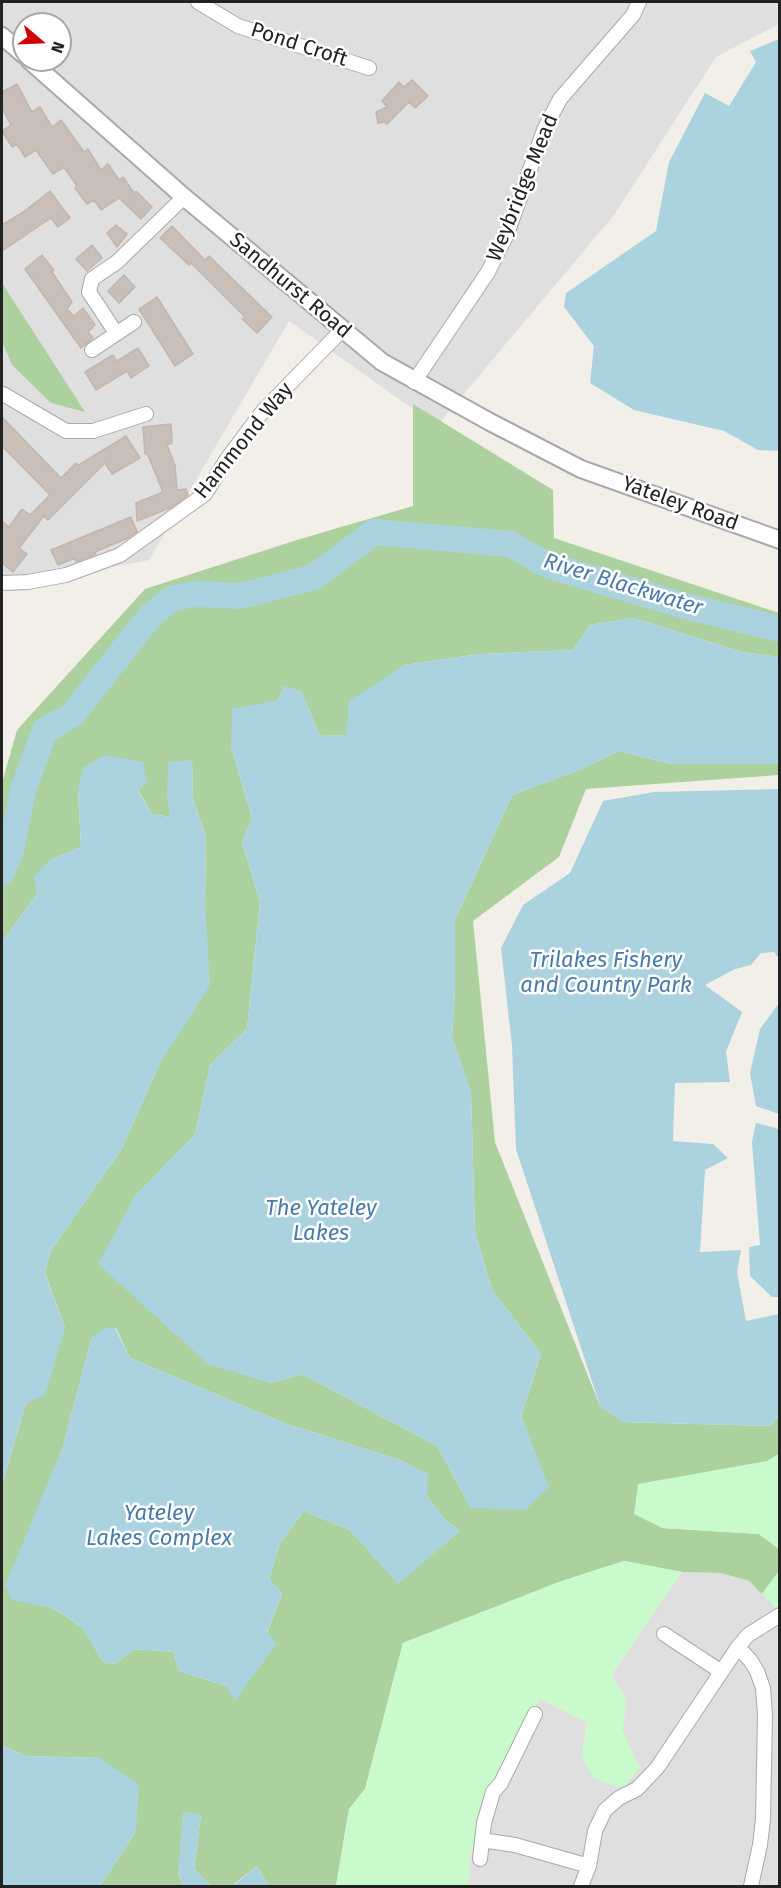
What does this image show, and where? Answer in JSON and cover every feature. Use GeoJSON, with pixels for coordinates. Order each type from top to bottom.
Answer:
{"type":"FeatureCollection","features":[{"type":"Feature","properties":{"kind":"street","name":"Pond Croft"},"geometry":{"type":"LineString","coordinates":[[198,2],[238,26],[369,68]]}},
{"type":"Feature","properties":{"kind":"street","name":"Weybridge Mead"},"geometry":{"type":"LineString","coordinates":[[414,382],[488,272],[507,234],[544,130],[560,99],[633,15],[639,2]]}},
{"type":"Feature","properties":{"kind":"street","name":"Sandhurst Road"},"geometry":{"type":"LineString","coordinates":[[43,72],[184,197],[382,362],[414,382],[580,469]]}},
{"type":"Feature","properties":{"kind":"street"},"geometry":{"type":"LineString","coordinates":[[116,333],[89,292],[92,279],[117,262],[184,197]]}},
{"type":"Feature","properties":{"kind":"street"},"geometry":{"type":"LineString","coordinates":[[92,350],[134,322]]}},
{"type":"Feature","properties":{"kind":"street","name":"Hammond Way"},"geometry":{"type":"LineString","coordinates":[[2,583],[21,583],[66,575],[120,555],[205,494],[227,459],[263,411],[342,330]]}},
{"type":"Feature","properties":{"kind":"street"},"geometry":{"type":"LineString","coordinates":[[2,392],[66,431],[93,430],[146,414]]}},
{"type":"Feature","properties":{"kind":"street","name":"Yateley Road"},"geometry":{"type":"LineString","coordinates":[[580,469],[780,540]]}},
{"type":"Feature","properties":{"kind":"street"},"geometry":{"type":"LineString","coordinates":[[581,1887],[589,1866],[595,1832],[605,1810],[619,1798],[637,1790],[657,1768],[738,1647],[748,1635],[780,1615]]}},
{"type":"Feature","properties":{"kind":"street"},"geometry":{"type":"LineString","coordinates":[[664,1634],[720,1671]]}},
{"type":"Feature","properties":{"kind":"street"},"geometry":{"type":"LineString","coordinates":[[738,1647],[757,1671],[763,1688],[765,1715],[763,1819],[751,1887]]}},
{"type":"Feature","properties":{"kind":"street"},"geometry":{"type":"LineString","coordinates":[[480,1859],[484,1823],[493,1792],[501,1783],[535,1714]]}},
{"type":"Feature","properties":{"kind":"street"},"geometry":{"type":"LineString","coordinates":[[482,1840],[516,1845],[589,1866]]}},
{"type":"Feature","properties":{"kind":"shaded area"},"geometry":{"type":"Polygon","coordinates":[[[2,2],[779,2],[779,24],[716,57],[614,215],[437,426],[289,321],[149,560],[2,588],[2,2]]]}},
{"type":"Feature","properties":{"kind":"shaded area"},"geometry":{"type":"Polygon","coordinates":[[[682,1572],[721,1573],[749,1581],[779,1611],[779,1886],[468,1886],[469,1863],[482,1805],[521,1724],[540,1699],[587,1722],[582,1755],[622,1729],[627,1701],[611,1675],[682,1572]]]}},
{"type":"Feature","properties":{"kind":"green space"},"geometry":{"type":"Polygon","coordinates":[[[2,283],[85,412],[51,403],[12,365],[2,341],[2,283]]]}},
{"type":"Feature","properties":{"kind":"green space"},"geometry":{"type":"Polygon","coordinates":[[[413,404],[553,490],[554,538],[779,613],[779,657],[742,652],[633,618],[590,625],[573,650],[480,654],[404,665],[346,735],[320,736],[301,691],[284,687],[278,700],[231,746],[252,818],[242,842],[260,902],[247,1029],[210,1065],[195,1135],[135,1196],[270,1383],[302,1374],[437,1446],[471,1508],[548,1487],[521,1416],[541,1354],[492,1290],[475,1232],[471,1093],[452,1037],[455,920],[512,795],[582,769],[619,751],[672,764],[779,764],[779,775],[586,789],[559,857],[473,921],[495,1142],[600,1406],[623,1422],[771,1426],[779,1415],[779,1454],[662,1528],[759,1534],[779,1549],[779,1571],[762,1594],[749,1581],[721,1573],[682,1572],[624,1561],[559,1582],[403,1643],[365,1789],[349,1809],[336,1886],[269,1886],[257,1866],[234,1886],[211,1886],[194,1869],[201,1815],[178,1872],[183,1886],[100,1886],[136,1831],[100,1758],[26,1756],[2,1745],[2,1485],[26,1403],[65,1328],[45,1273],[51,1250],[121,1150],[158,1067],[205,903],[206,836],[193,799],[192,760],[167,792],[171,817],[152,814],[138,790],[78,790],[81,847],[50,860],[37,894],[2,942],[2,783],[17,730],[145,589],[300,539],[413,506],[413,404]],[[116,1328],[92,1337],[63,1446],[53,1608],[83,1628],[103,1662],[115,1664],[134,1649],[173,1652],[179,1671],[226,1686],[267,1633],[282,1594],[269,1579],[280,1543],[304,1511],[350,1530],[398,1583],[460,1531],[445,1520],[427,1496],[427,1474],[400,1460],[284,1423],[130,1358],[116,1328]]]}},
{"type":"Feature","properties":{"kind":"green space"},"geometry":{"type":"Polygon","coordinates":[[[779,1454],[779,1549],[759,1534],[662,1528],[634,1514],[638,1484],[767,1461],[779,1454]]]}},
{"type":"Feature","properties":{"kind":"green space"},"geometry":{"type":"Polygon","coordinates":[[[624,1561],[682,1572],[611,1675],[627,1701],[622,1729],[640,1768],[622,1789],[592,1777],[582,1756],[587,1722],[540,1699],[521,1724],[482,1805],[469,1863],[468,1886],[336,1886],[349,1809],[365,1789],[403,1643],[559,1582],[624,1561]]]}},
{"type":"Feature","properties":{"kind":"green space"},"geometry":{"type":"Polygon","coordinates":[[[779,1571],[779,1611],[762,1594],[779,1571]]]}},
{"type":"Feature","properties":{"kind":"water"},"geometry":{"type":"Polygon","coordinates":[[[779,39],[780,451],[758,450],[724,431],[634,410],[590,383],[594,346],[564,307],[566,293],[656,231],[669,162],[705,93],[729,106],[756,62],[750,51],[779,39]]]}},
{"type":"Feature","properties":{"kind":"water","name":"The Yateley Lakes"},"geometry":{"type":"Polygon","coordinates":[[[633,618],[742,652],[779,657],[779,764],[672,764],[619,751],[583,769],[512,795],[455,920],[452,1037],[471,1092],[475,1232],[492,1290],[541,1354],[521,1416],[549,1487],[525,1510],[471,1508],[437,1446],[302,1374],[270,1383],[208,1364],[98,1264],[135,1196],[195,1135],[210,1065],[247,1029],[260,902],[242,842],[252,818],[231,746],[232,709],[278,700],[284,686],[301,691],[320,736],[346,735],[349,701],[404,665],[480,654],[573,650],[590,625],[633,618]]]}},
{"type":"Feature","properties":{"kind":"water"},"geometry":{"type":"Polygon","coordinates":[[[104,755],[143,762],[147,782],[138,791],[152,814],[170,817],[167,792],[168,762],[192,760],[193,799],[206,836],[205,903],[210,985],[158,1067],[121,1150],[51,1250],[45,1274],[65,1328],[45,1395],[26,1403],[2,1485],[2,942],[37,894],[34,876],[50,860],[81,847],[78,790],[83,768],[104,755]]]}},
{"type":"Feature","properties":{"kind":"water","name":"Trilakes Fishery and Country Park"},"geometry":{"type":"Polygon","coordinates":[[[779,789],[779,959],[774,952],[761,953],[751,965],[735,969],[705,985],[742,1012],[726,1052],[730,1082],[675,1083],[673,1141],[713,1144],[728,1158],[705,1170],[700,1252],[741,1250],[737,1272],[746,1321],[779,1314],[779,1415],[771,1426],[623,1422],[600,1406],[516,1149],[512,1046],[501,948],[523,905],[570,873],[603,801],[654,792],[779,789]]]}},
{"type":"Feature","properties":{"kind":"water"},"geometry":{"type":"Polygon","coordinates":[[[779,1003],[779,1114],[756,1106],[750,1073],[760,1029],[779,1003]]]}},
{"type":"Feature","properties":{"kind":"water"},"geometry":{"type":"Polygon","coordinates":[[[756,1123],[779,1129],[779,1297],[772,1297],[750,1276],[749,1247],[760,1245],[752,1142],[756,1123]]]}},
{"type":"Feature","properties":{"kind":"water","name":"Yateley Lakes Complex"},"geometry":{"type":"Polygon","coordinates":[[[105,1328],[115,1328],[130,1358],[284,1423],[400,1460],[428,1474],[427,1496],[445,1520],[460,1531],[398,1584],[350,1530],[304,1511],[280,1543],[269,1579],[282,1594],[267,1632],[277,1643],[235,1701],[226,1686],[179,1671],[173,1652],[134,1649],[115,1664],[103,1662],[83,1628],[53,1608],[12,1600],[5,1586],[63,1446],[92,1337],[105,1328]]]}},
{"type":"Feature","properties":{"kind":"water"},"geometry":{"type":"Polygon","coordinates":[[[2,1745],[26,1756],[100,1758],[139,1785],[136,1831],[100,1886],[2,1886],[2,1745]]]}},
{"type":"Feature","properties":{"kind":"water"},"geometry":{"type":"Polygon","coordinates":[[[183,1812],[201,1814],[194,1869],[211,1886],[183,1886],[178,1872],[183,1812]]]}},
{"type":"Feature","properties":{"kind":"water"},"geometry":{"type":"Polygon","coordinates":[[[257,1866],[269,1886],[234,1886],[234,1885],[257,1866]]]}},
{"type":"Feature","properties":{"kind":"building"},"geometry":{"type":"Polygon","coordinates":[[[412,80],[428,96],[415,108],[409,102],[387,124],[378,123],[376,112],[387,107],[382,101],[399,82],[404,87],[412,80]]]}},
{"type":"Feature","properties":{"kind":"building"},"geometry":{"type":"Polygon","coordinates":[[[17,84],[32,112],[40,107],[52,127],[61,120],[84,152],[88,149],[101,170],[108,164],[119,180],[123,177],[134,193],[136,191],[152,207],[141,219],[119,198],[101,210],[94,200],[87,204],[64,167],[53,174],[36,150],[25,157],[17,144],[12,147],[2,131],[11,125],[2,108],[2,92],[17,84]]]}},
{"type":"Feature","properties":{"kind":"building"},"geometry":{"type":"Polygon","coordinates":[[[50,191],[70,218],[58,227],[51,218],[2,251],[2,225],[50,191]]]}},
{"type":"Feature","properties":{"kind":"building"},"geometry":{"type":"Polygon","coordinates":[[[116,225],[127,234],[117,247],[107,233],[116,225]]]}},
{"type":"Feature","properties":{"kind":"building"},"geometry":{"type":"Polygon","coordinates":[[[172,226],[205,260],[209,256],[272,317],[257,333],[242,319],[245,317],[191,263],[189,265],[160,238],[172,226]]]}},
{"type":"Feature","properties":{"kind":"building"},"geometry":{"type":"Polygon","coordinates":[[[92,245],[102,258],[87,271],[76,259],[92,245]]]}},
{"type":"Feature","properties":{"kind":"building"},"geometry":{"type":"Polygon","coordinates":[[[42,255],[54,270],[52,272],[72,302],[67,309],[74,316],[83,308],[95,325],[88,332],[93,338],[81,348],[25,269],[42,255]]]}},
{"type":"Feature","properties":{"kind":"building"},"geometry":{"type":"Polygon","coordinates":[[[124,275],[135,287],[119,303],[108,291],[124,275]]]}},
{"type":"Feature","properties":{"kind":"building"},"geometry":{"type":"Polygon","coordinates":[[[157,297],[193,354],[175,366],[139,309],[157,297]]]}},
{"type":"Feature","properties":{"kind":"building"},"geometry":{"type":"Polygon","coordinates":[[[138,348],[149,366],[131,378],[127,371],[96,390],[85,372],[113,355],[117,361],[138,348]]]}},
{"type":"Feature","properties":{"kind":"building"},"geometry":{"type":"Polygon","coordinates":[[[2,417],[61,478],[76,463],[79,465],[126,436],[140,458],[112,474],[105,463],[48,520],[44,516],[19,548],[27,554],[13,572],[2,563],[2,521],[9,527],[22,509],[30,515],[50,495],[2,446],[2,417]]]}},
{"type":"Feature","properties":{"kind":"building"},"geometry":{"type":"Polygon","coordinates":[[[171,424],[172,443],[167,445],[175,465],[177,490],[186,489],[188,495],[172,507],[137,521],[136,503],[163,492],[147,453],[145,454],[143,427],[171,424]]]}},
{"type":"Feature","properties":{"kind":"building"},"geometry":{"type":"Polygon","coordinates":[[[131,517],[137,532],[128,538],[76,562],[75,558],[58,565],[51,550],[131,517]]]}},
{"type":"Feature","properties":{"kind":"waterway","name":"River Blackwater"},"geometry":{"type":"LineString","coordinates":[[2,872],[11,850],[23,790],[45,730],[72,715],[151,615],[173,598],[196,594],[241,596],[314,577],[374,532],[510,544],[547,565],[685,606],[780,629]]}}]}
